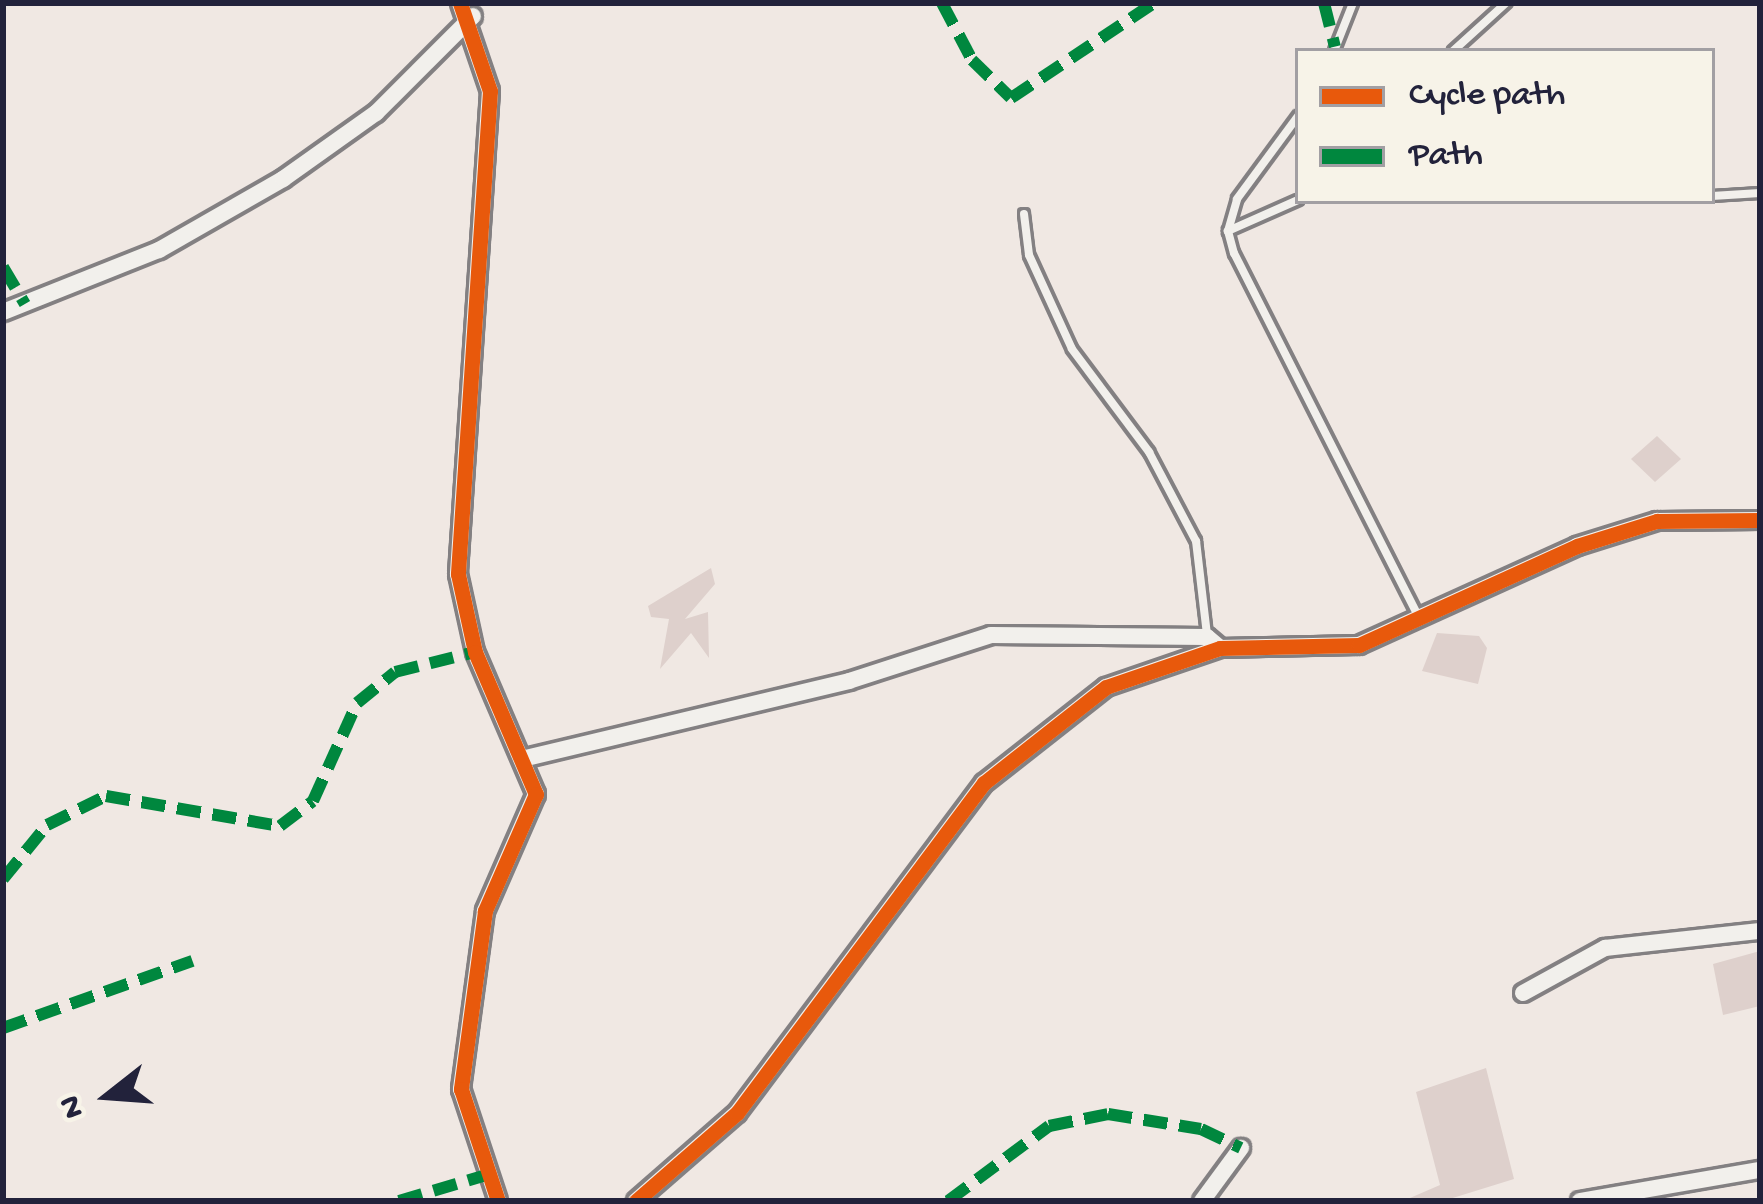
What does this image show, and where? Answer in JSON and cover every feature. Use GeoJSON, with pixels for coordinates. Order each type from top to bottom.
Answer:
{"type":"FeatureCollection","features":[{"type":"Feature","properties":{"kind":"street"},"geometry":{"type":"LineString","coordinates":[[460,3],[473,24]]}},
{"type":"Feature","properties":{"kind":"street"},"geometry":{"type":"LineString","coordinates":[[472,3],[490,92],[458,574],[475,652],[526,758],[536,794],[485,911],[461,1089],[498,1201]]}},
{"type":"Feature","properties":{"kind":"street"},"geometry":{"type":"LineString","coordinates":[[3,312],[159,250],[283,179],[376,113],[473,24]]}},
{"type":"Feature","properties":{"kind":"street"},"geometry":{"type":"LineString","coordinates":[[526,758],[849,681],[991,634],[1359,645],[1614,532],[1657,521],[1760,520]]}},
{"type":"Feature","properties":{"kind":"street"},"geometry":{"type":"LineString","coordinates":[[636,1201],[737,1113],[934,842],[1013,753],[1106,687],[1214,642]]}},
{"type":"Feature","properties":{"kind":"street"},"geometry":{"type":"LineString","coordinates":[[1523,993],[1605,948],[1760,931]]}},
{"type":"Feature","properties":{"kind":"street"},"geometry":{"type":"LineString","coordinates":[[1202,1201],[1241,1148]]}},
{"type":"Feature","properties":{"kind":"street"},"geometry":{"type":"LineString","coordinates":[[1580,1201],[1760,1170]]}},
{"type":"Feature","properties":{"kind":"lane"},"geometry":{"type":"LineString","coordinates":[[1335,48],[1354,3]]}},
{"type":"Feature","properties":{"kind":"lane"},"geometry":{"type":"LineString","coordinates":[[1457,48],[1506,3]]}},
{"type":"Feature","properties":{"kind":"lane"},"geometry":{"type":"LineString","coordinates":[[1295,120],[1237,199],[1228,231],[1308,413],[1419,617]]}},
{"type":"Feature","properties":{"kind":"lane"},"geometry":{"type":"LineString","coordinates":[[1715,196],[1760,194]]}},
{"type":"Feature","properties":{"kind":"lane"},"geometry":{"type":"LineString","coordinates":[[1228,231],[1295,201]]}},
{"type":"Feature","properties":{"kind":"lane"},"geometry":{"type":"LineString","coordinates":[[1024,214],[1029,255],[1072,349],[1149,452],[1196,542],[1214,642]]}},
{"type":"Feature","properties":{"kind":"building"},"geometry":{"type":"Polygon","coordinates":[[[1657,436],[1681,459],[1655,482],[1631,459],[1657,436]]]}},
{"type":"Feature","properties":{"kind":"building"},"geometry":{"type":"Polygon","coordinates":[[[711,568],[715,584],[685,619],[708,612],[709,658],[691,633],[660,669],[669,619],[651,617],[648,606],[711,568]]]}},
{"type":"Feature","properties":{"kind":"building"},"geometry":{"type":"Polygon","coordinates":[[[1437,633],[1479,636],[1487,648],[1478,684],[1422,671],[1437,633]]]}},
{"type":"Feature","properties":{"kind":"building"},"geometry":{"type":"Polygon","coordinates":[[[1760,951],[1760,1006],[1723,1015],[1713,964],[1760,951]]]}},
{"type":"Feature","properties":{"kind":"building"},"geometry":{"type":"Polygon","coordinates":[[[1486,1068],[1514,1179],[1443,1201],[1403,1201],[1440,1185],[1416,1092],[1486,1068]]]}},
{"type":"Feature","properties":{"kind":"marked path"},"geometry":{"type":"LineString","coordinates":[[942,3],[972,60],[1011,98],[1154,3]]}},
{"type":"Feature","properties":{"kind":"marked path"},"geometry":{"type":"LineString","coordinates":[[1324,3],[1335,47]]}},
{"type":"Feature","properties":{"kind":"marked path"},"geometry":{"type":"LineString","coordinates":[[3,267],[25,304]]}},
{"type":"Feature","properties":{"kind":"marked path"},"geometry":{"type":"LineString","coordinates":[[3,879],[47,825],[106,796],[280,826],[313,801],[357,703],[395,672],[475,652]]}},
{"type":"Feature","properties":{"kind":"marked path"},"geometry":{"type":"LineString","coordinates":[[3,1028],[192,961]]}},
{"type":"Feature","properties":{"kind":"marked path"},"geometry":{"type":"LineString","coordinates":[[948,1201],[1049,1126],[1108,1114],[1201,1129],[1241,1148]]}},
{"type":"Feature","properties":{"kind":"marked path"},"geometry":{"type":"LineString","coordinates":[[399,1201],[487,1175]]}},
{"type":"Feature","properties":{"kind":"cycle path"},"geometry":{"type":"LineString","coordinates":[[460,3],[490,91],[458,574],[475,652],[536,794],[485,911],[461,1089],[498,1201]]}},
{"type":"Feature","properties":{"kind":"cycle path"},"geometry":{"type":"LineString","coordinates":[[636,1201],[737,1113],[984,783],[1106,687],[1220,648],[1359,645],[1577,546],[1657,521],[1760,520]]}}]}
